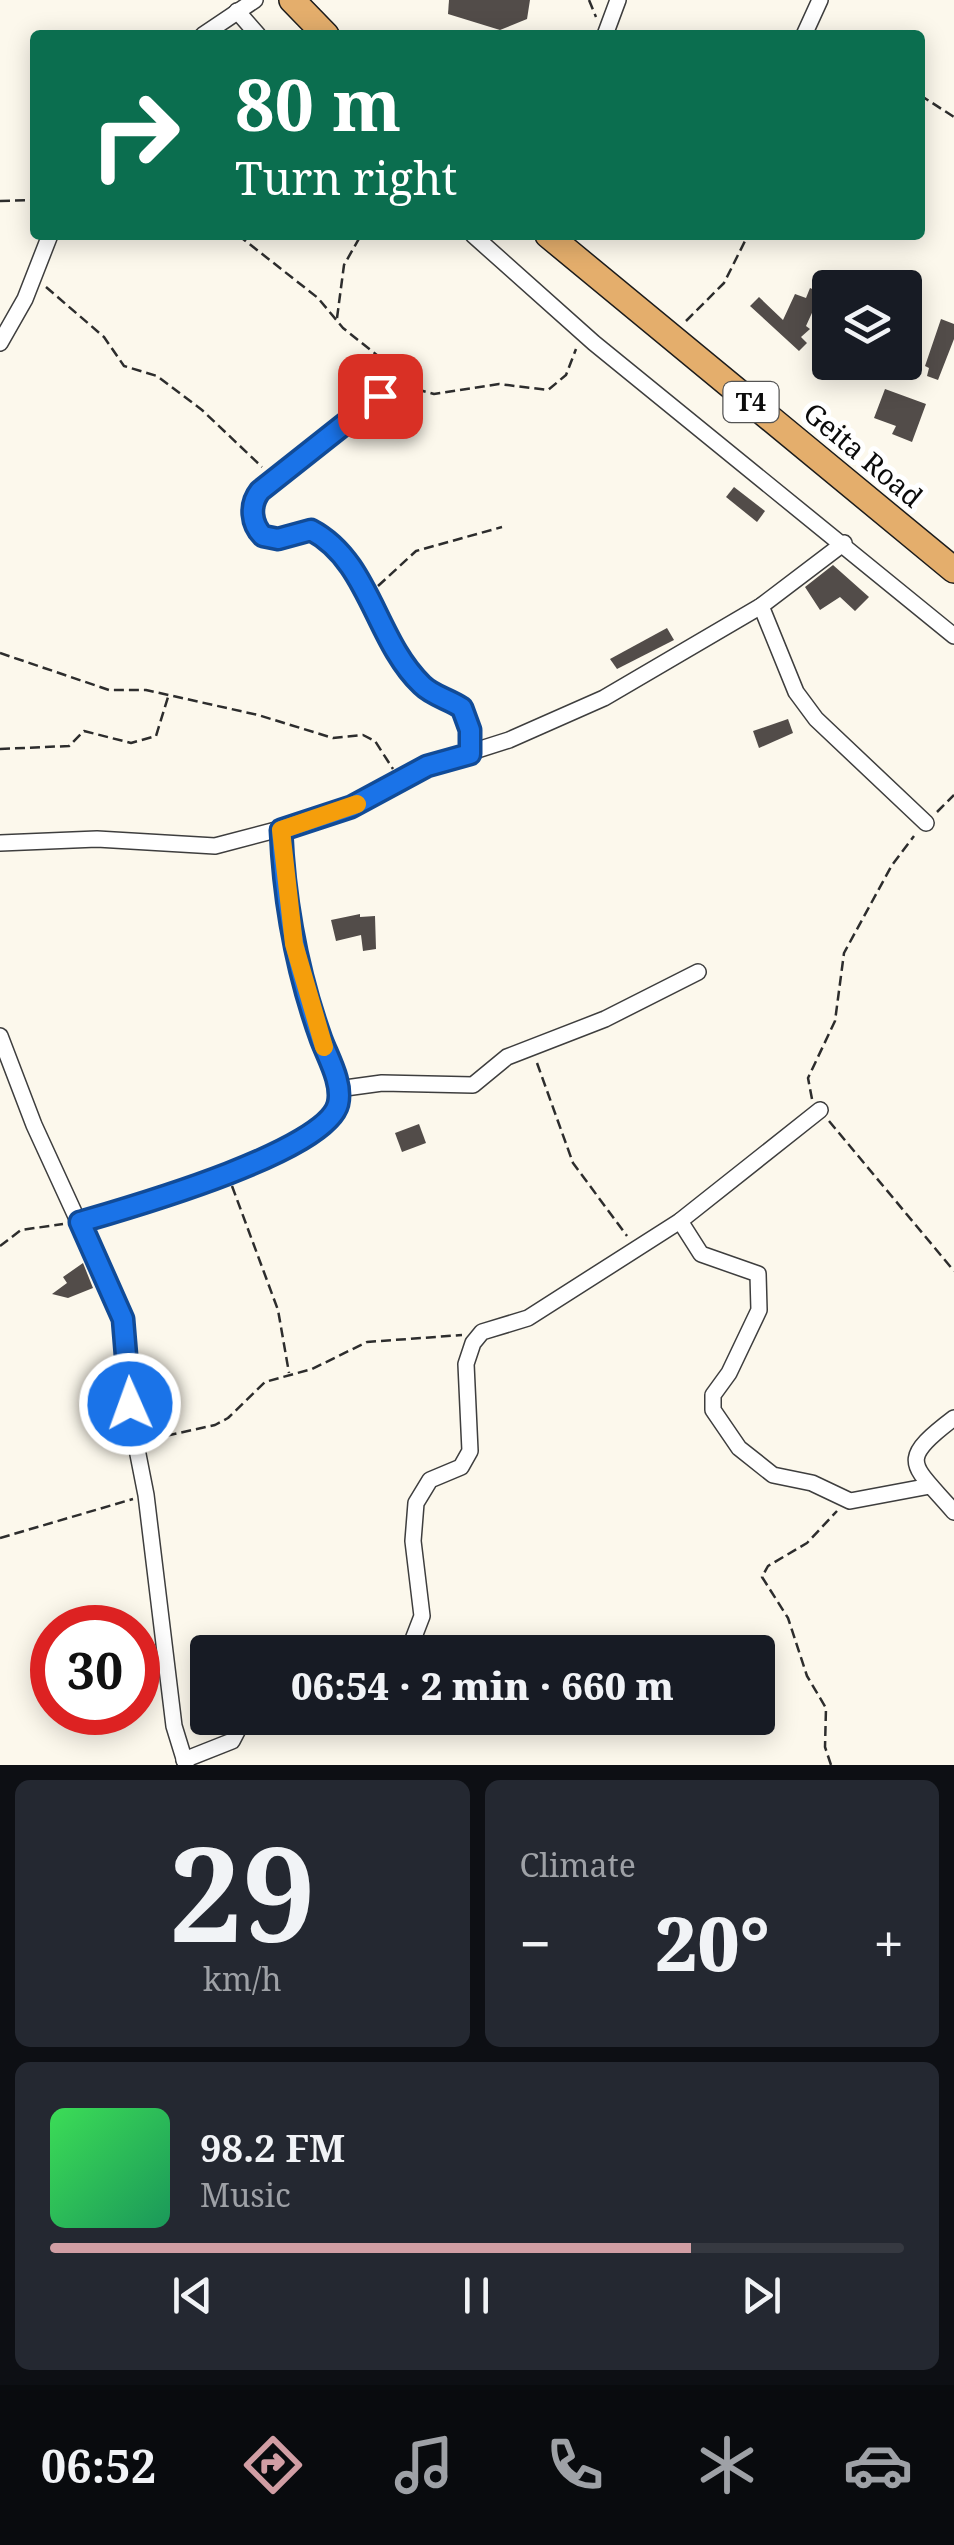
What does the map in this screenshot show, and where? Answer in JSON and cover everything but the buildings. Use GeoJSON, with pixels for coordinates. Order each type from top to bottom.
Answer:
{"type":"FeatureCollection","features":[{"type":"Feature","properties":{"kind":"highway"},"geometry":{"type":"LineString","coordinates":[[292,0],[321,30]]}},
{"type":"Feature","properties":{"kind":"highway","name":"Geita Road"},"geometry":{"type":"LineString","coordinates":[[554,240],[954,570]]}},
{"type":"Feature","properties":{"kind":"street"},"geometry":{"type":"LineString","coordinates":[[210,30],[255,0]]}},
{"type":"Feature","properties":{"kind":"street"},"geometry":{"type":"LineString","coordinates":[[607,30],[618,0]]}},
{"type":"Feature","properties":{"kind":"street"},"geometry":{"type":"LineString","coordinates":[[806,30],[820,0]]}},
{"type":"Feature","properties":{"kind":"street"},"geometry":{"type":"LineString","coordinates":[[237,11],[254,30]]}},
{"type":"Feature","properties":{"kind":"street"},"geometry":{"type":"LineString","coordinates":[[0,343],[36,274],[48,240]]}},
{"type":"Feature","properties":{"kind":"street"},"geometry":{"type":"LineString","coordinates":[[479,240],[580,330],[954,636]]}},
{"type":"Feature","properties":{"kind":"street"},"geometry":{"type":"LineString","coordinates":[[403,381],[254,498],[257,531],[278,539],[311,530],[327,538],[355,571],[366,598],[421,685],[462,708],[470,730],[470,754]]}},
{"type":"Feature","properties":{"kind":"street"},"geometry":{"type":"LineString","coordinates":[[0,844],[97,839],[214,846],[281,830],[377,796],[427,766],[470,754],[604,698],[761,606],[844,543]]}},
{"type":"Feature","properties":{"kind":"street"},"geometry":{"type":"LineString","coordinates":[[761,606],[796,692],[816,719],[926,823]]}},
{"type":"Feature","properties":{"kind":"street"},"geometry":{"type":"LineString","coordinates":[[80,1222],[227,1176],[326,1123],[337,1107],[338,1088],[294,944],[281,830]]}},
{"type":"Feature","properties":{"kind":"street"},"geometry":{"type":"LineString","coordinates":[[338,1088],[382,1082],[473,1085],[494,1065],[605,1019],[698,972]]}},
{"type":"Feature","properties":{"kind":"street"},"geometry":{"type":"LineString","coordinates":[[0,1036],[34,1125],[123,1319],[172,1709],[185,1763],[232,1741],[235,1735]]}},
{"type":"Feature","properties":{"kind":"street"},"geometry":{"type":"LineString","coordinates":[[415,1635],[422,1616],[413,1541],[416,1503],[430,1480],[461,1467],[470,1451],[466,1364],[472,1342],[482,1332],[528,1318],[680,1220],[820,1110]]}},
{"type":"Feature","properties":{"kind":"street"},"geometry":{"type":"LineString","coordinates":[[680,1220],[702,1254],[745,1267],[758,1274],[761,1281],[758,1310],[730,1373],[713,1396],[713,1410],[739,1448],[773,1475],[812,1483],[850,1501],[930,1486]]}},
{"type":"Feature","properties":{"kind":"street"},"geometry":{"type":"LineString","coordinates":[[954,1418],[920,1444],[915,1456],[916,1468],[954,1512]]}},
{"type":"Feature","properties":{"kind":"path"},"geometry":{"type":"LineString","coordinates":[[925,99],[954,117]]}},
{"type":"Feature","properties":{"kind":"path"},"geometry":{"type":"LineString","coordinates":[[0,201],[30,200]]}},
{"type":"Feature","properties":{"kind":"path"},"geometry":{"type":"LineString","coordinates":[[244,240],[318,298],[336,320],[379,354],[403,381],[434,394],[475,384],[548,390],[572,365],[580,330]]}},
{"type":"Feature","properties":{"kind":"path"},"geometry":{"type":"LineString","coordinates":[[336,320],[344,265],[358,240]]}},
{"type":"Feature","properties":{"kind":"path"},"geometry":{"type":"LineString","coordinates":[[670,335],[708,303],[745,240]]}},
{"type":"Feature","properties":{"kind":"path"},"geometry":{"type":"LineString","coordinates":[[36,274],[54,296],[104,336],[124,366],[150,372],[202,410],[275,479]]}},
{"type":"Feature","properties":{"kind":"path"},"geometry":{"type":"LineString","coordinates":[[366,598],[416,550],[502,527]]}},
{"type":"Feature","properties":{"kind":"path"},"geometry":{"type":"LineString","coordinates":[[0,654],[109,690],[168,696],[258,714],[333,738],[363,734],[374,741],[402,780]]}},
{"type":"Feature","properties":{"kind":"path"},"geometry":{"type":"LineString","coordinates":[[0,749],[68,746],[84,731],[131,742],[156,736],[168,696]]}},
{"type":"Feature","properties":{"kind":"path"},"geometry":{"type":"LineString","coordinates":[[954,795],[898,856],[844,953],[835,1020],[808,1078],[810,1096],[820,1110],[954,1271]]}},
{"type":"Feature","properties":{"kind":"path"},"geometry":{"type":"LineString","coordinates":[[529,1048],[551,1091],[573,1162],[636,1247]]}},
{"type":"Feature","properties":{"kind":"path"},"geometry":{"type":"LineString","coordinates":[[227,1176],[278,1310],[290,1374]]}},
{"type":"Feature","properties":{"kind":"path"},"geometry":{"type":"LineString","coordinates":[[0,1246],[21,1230],[80,1222]]}},
{"type":"Feature","properties":{"kind":"path"},"geometry":{"type":"LineString","coordinates":[[136,1442],[215,1424],[228,1418],[265,1382],[330,1362],[378,1338],[482,1332]]}},
{"type":"Feature","properties":{"kind":"path"},"geometry":{"type":"LineString","coordinates":[[0,1538],[146,1495]]}},
{"type":"Feature","properties":{"kind":"path"},"geometry":{"type":"LineString","coordinates":[[831,1765],[824,1747],[826,1708],[807,1676],[788,1618],[762,1578],[768,1566],[807,1543],[850,1501]]}},
{"type":"Feature","properties":{"kind":"slow traffic"},"geometry":{"type":"LineString","coordinates":[[324,1047],[294,944],[281,830],[357,804]]}},
{"type":"Feature","properties":{"kind":"route"},"geometry":{"type":"LineString","coordinates":[[130,1404],[128,1337],[80,1222],[227,1176],[326,1123],[337,1107],[336,1078],[304,986],[294,944],[281,830],[377,796],[427,766],[470,754],[470,730],[462,708],[421,685],[376,618],[343,554],[327,538],[311,530],[278,539],[263,536],[254,521],[252,507],[260,491],[380,396]]}}]}
